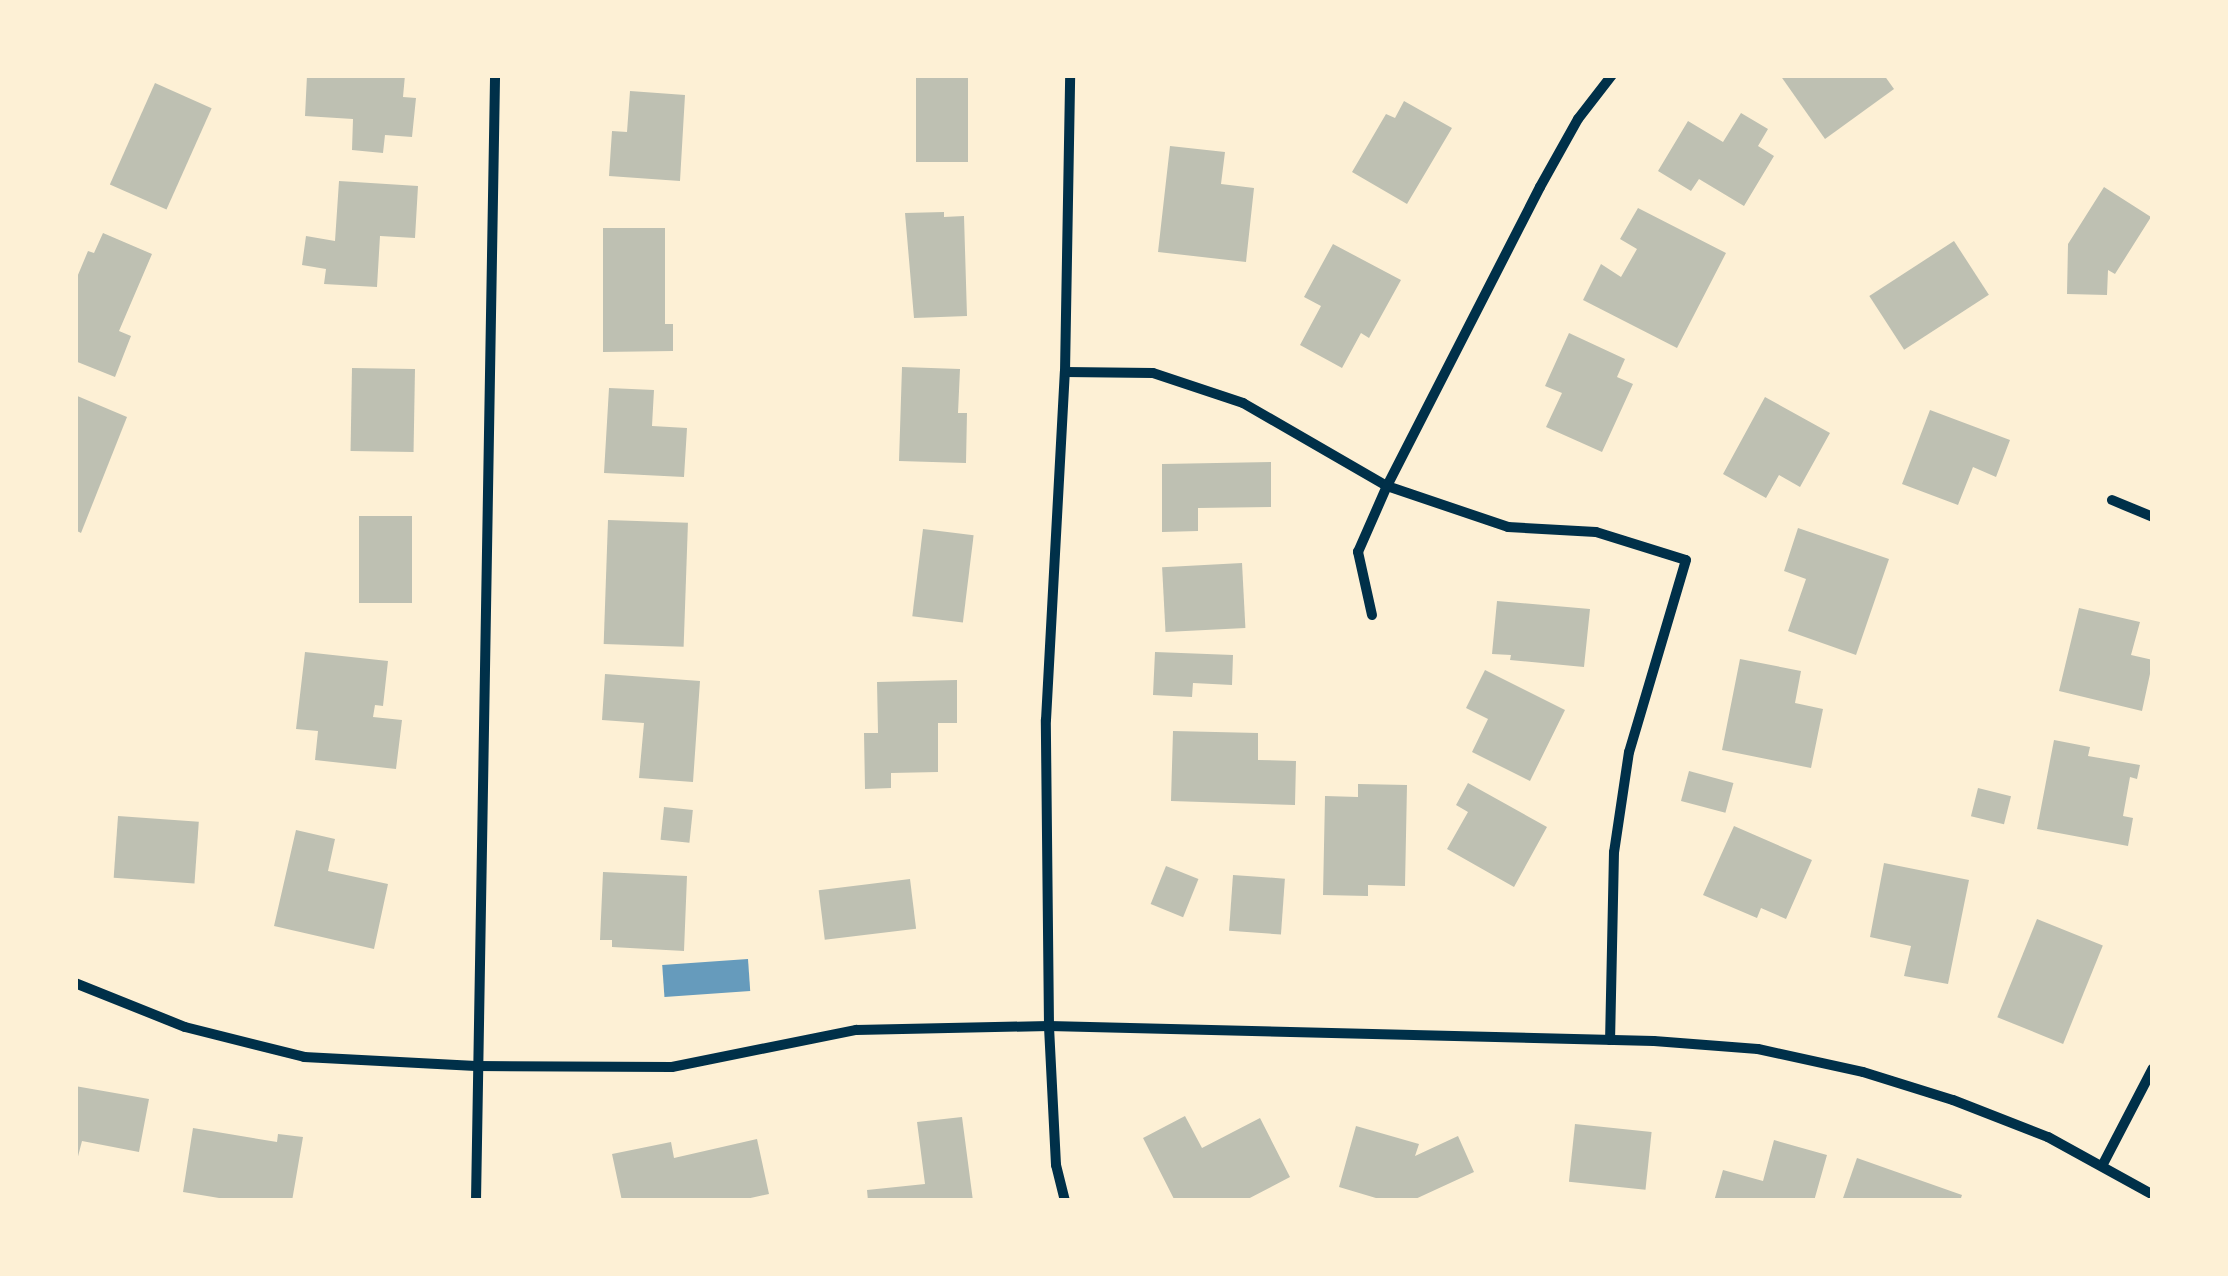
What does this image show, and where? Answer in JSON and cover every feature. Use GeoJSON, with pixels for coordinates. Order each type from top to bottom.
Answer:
{"type":"FeatureCollection","features":[{"type":"Feature","properties":{"kind":"street"},"geometry":{"type":"LineString","coordinates":[[476,1201],[495,75]]}},
{"type":"Feature","properties":{"kind":"street"},"geometry":{"type":"LineString","coordinates":[[1065,1201],[1056,1165],[1049,1026],[1046,720],[1065,372],[1070,75]]}},
{"type":"Feature","properties":{"kind":"street"},"geometry":{"type":"LineString","coordinates":[[1372,616],[1358,552],[1387,486],[1540,186],[1578,119],[1612,75]]}},
{"type":"Feature","properties":{"kind":"street"},"geometry":{"type":"LineString","coordinates":[[1065,372],[1153,373],[1243,403],[1387,486],[1508,526],[1596,532],[1686,560],[1629,752],[1614,852],[1610,1040]]}},
{"type":"Feature","properties":{"kind":"street"},"geometry":{"type":"LineString","coordinates":[[2112,500],[2153,517]]}},
{"type":"Feature","properties":{"kind":"street"},"geometry":{"type":"LineString","coordinates":[[75,983],[185,1027],[304,1057],[476,1066],[672,1068],[856,1030],[1049,1026],[1610,1040],[1758,1050],[1862,1072],[1953,1100],[2048,1137],[2153,1195]]}},
{"type":"Feature","properties":{"kind":"street"},"geometry":{"type":"LineString","coordinates":[[2102,1166],[2153,1068]]}},
{"type":"Feature","properties":{"kind":"water"},"geometry":{"type":"Polygon","coordinates":[[[748,959],[750,991],[664,997],[662,965],[748,959]]]}},
{"type":"Feature","properties":{"kind":"building"},"geometry":{"type":"Polygon","coordinates":[[[307,75],[405,75],[403,97],[416,98],[412,137],[385,135],[383,153],[352,150],[353,119],[305,116],[307,75]]]}},
{"type":"Feature","properties":{"kind":"building"},"geometry":{"type":"Polygon","coordinates":[[[916,75],[968,75],[968,162],[916,162],[916,75]]]}},
{"type":"Feature","properties":{"kind":"building"},"geometry":{"type":"Polygon","coordinates":[[[1780,75],[1884,75],[1894,89],[1825,139],[1780,75]]]}},
{"type":"Feature","properties":{"kind":"building"},"geometry":{"type":"Polygon","coordinates":[[[155,83],[212,108],[166,210],[110,184],[155,83]]]}},
{"type":"Feature","properties":{"kind":"building"},"geometry":{"type":"Polygon","coordinates":[[[630,91],[685,95],[680,181],[609,176],[612,131],[627,132],[630,91]]]}},
{"type":"Feature","properties":{"kind":"building"},"geometry":{"type":"Polygon","coordinates":[[[1404,101],[1452,128],[1407,204],[1352,172],[1386,114],[1395,118],[1404,101]]]}},
{"type":"Feature","properties":{"kind":"building"},"geometry":{"type":"Polygon","coordinates":[[[1741,113],[1768,129],[1758,146],[1774,156],[1744,206],[1699,179],[1691,191],[1658,171],[1688,121],[1723,142],[1741,113]]]}},
{"type":"Feature","properties":{"kind":"building"},"geometry":{"type":"Polygon","coordinates":[[[1170,146],[1225,152],[1221,184],[1254,188],[1246,262],[1158,252],[1170,146]]]}},
{"type":"Feature","properties":{"kind":"building"},"geometry":{"type":"Polygon","coordinates":[[[339,181],[418,186],[415,238],[380,236],[377,287],[324,284],[326,269],[302,265],[306,236],[335,241],[339,181]]]}},
{"type":"Feature","properties":{"kind":"building"},"geometry":{"type":"Polygon","coordinates":[[[2104,187],[2151,217],[2115,274],[2108,270],[2107,295],[2067,294],[2068,244],[2104,187]]]}},
{"type":"Feature","properties":{"kind":"building"},"geometry":{"type":"Polygon","coordinates":[[[1638,208],[1726,253],[1677,348],[1583,300],[1601,264],[1621,277],[1637,249],[1620,239],[1638,208]]]}},
{"type":"Feature","properties":{"kind":"building"},"geometry":{"type":"Polygon","coordinates":[[[944,212],[944,217],[964,216],[967,316],[914,318],[905,213],[944,212]]]}},
{"type":"Feature","properties":{"kind":"building"},"geometry":{"type":"Polygon","coordinates":[[[603,228],[665,228],[665,324],[673,324],[673,351],[603,352],[603,228]]]}},
{"type":"Feature","properties":{"kind":"building"},"geometry":{"type":"Polygon","coordinates":[[[103,233],[152,254],[119,331],[131,336],[115,377],[75,361],[75,282],[88,251],[94,253],[103,233]]]}},
{"type":"Feature","properties":{"kind":"building"},"geometry":{"type":"Polygon","coordinates":[[[1954,241],[1989,295],[1904,350],[1869,296],[1954,241]]]}},
{"type":"Feature","properties":{"kind":"building"},"geometry":{"type":"Polygon","coordinates":[[[1333,244],[1401,280],[1369,338],[1361,333],[1342,368],[1300,345],[1321,306],[1304,297],[1333,244]]]}},
{"type":"Feature","properties":{"kind":"building"},"geometry":{"type":"Polygon","coordinates":[[[1569,333],[1625,359],[1617,377],[1633,384],[1602,452],[1546,427],[1562,393],[1545,386],[1569,333]]]}},
{"type":"Feature","properties":{"kind":"building"},"geometry":{"type":"Polygon","coordinates":[[[902,367],[960,369],[958,413],[967,413],[966,463],[899,461],[902,367]]]}},
{"type":"Feature","properties":{"kind":"building"},"geometry":{"type":"Polygon","coordinates":[[[352,368],[415,369],[414,452],[351,451],[352,368]]]}},
{"type":"Feature","properties":{"kind":"building"},"geometry":{"type":"Polygon","coordinates":[[[609,388],[654,390],[652,426],[687,428],[684,477],[604,473],[609,388]]]}},
{"type":"Feature","properties":{"kind":"building"},"geometry":{"type":"Polygon","coordinates":[[[75,395],[127,417],[81,533],[75,530],[75,395]]]}},
{"type":"Feature","properties":{"kind":"building"},"geometry":{"type":"Polygon","coordinates":[[[1765,397],[1830,433],[1800,487],[1779,475],[1766,498],[1723,474],[1765,397]]]}},
{"type":"Feature","properties":{"kind":"building"},"geometry":{"type":"Polygon","coordinates":[[[1930,410],[2010,440],[1996,477],[1973,467],[1958,505],[1902,484],[1930,410]]]}},
{"type":"Feature","properties":{"kind":"building"},"geometry":{"type":"Polygon","coordinates":[[[1271,462],[1271,507],[1198,508],[1198,531],[1162,532],[1162,464],[1271,462]]]}},
{"type":"Feature","properties":{"kind":"building"},"geometry":{"type":"Polygon","coordinates":[[[359,516],[412,516],[412,603],[359,603],[359,516]]]}},
{"type":"Feature","properties":{"kind":"building"},"geometry":{"type":"Polygon","coordinates":[[[608,520],[688,523],[684,647],[604,644],[608,520]]]}},
{"type":"Feature","properties":{"kind":"building"},"geometry":{"type":"Polygon","coordinates":[[[1798,528],[1889,559],[1856,655],[1788,631],[1806,579],[1784,571],[1798,528]]]}},
{"type":"Feature","properties":{"kind":"building"},"geometry":{"type":"Polygon","coordinates":[[[923,529],[974,535],[963,623],[912,616],[923,529]]]}},
{"type":"Feature","properties":{"kind":"building"},"geometry":{"type":"Polygon","coordinates":[[[1242,563],[1245,628],[1166,632],[1162,567],[1242,563]]]}},
{"type":"Feature","properties":{"kind":"building"},"geometry":{"type":"Polygon","coordinates":[[[1497,601],[1590,609],[1584,667],[1510,660],[1511,655],[1492,654],[1497,601]]]}},
{"type":"Feature","properties":{"kind":"building"},"geometry":{"type":"Polygon","coordinates":[[[2079,608],[2140,622],[2131,655],[2153,660],[2142,711],[2059,691],[2079,608]]]}},
{"type":"Feature","properties":{"kind":"building"},"geometry":{"type":"Polygon","coordinates":[[[305,652],[388,661],[383,706],[375,705],[373,717],[402,720],[396,769],[315,760],[318,731],[296,729],[305,652]]]}},
{"type":"Feature","properties":{"kind":"building"},"geometry":{"type":"Polygon","coordinates":[[[1155,652],[1233,655],[1232,685],[1193,683],[1192,697],[1153,695],[1155,652]]]}},
{"type":"Feature","properties":{"kind":"building"},"geometry":{"type":"Polygon","coordinates":[[[1740,659],[1801,671],[1795,703],[1823,709],[1811,768],[1722,750],[1740,659]]]}},
{"type":"Feature","properties":{"kind":"building"},"geometry":{"type":"Polygon","coordinates":[[[1485,670],[1565,710],[1530,781],[1472,752],[1488,719],[1466,708],[1485,670]]]}},
{"type":"Feature","properties":{"kind":"building"},"geometry":{"type":"Polygon","coordinates":[[[605,674],[700,681],[693,782],[639,778],[644,723],[602,720],[605,674]]]}},
{"type":"Feature","properties":{"kind":"building"},"geometry":{"type":"Polygon","coordinates":[[[957,680],[957,723],[938,723],[938,772],[891,773],[891,788],[865,789],[864,733],[878,733],[877,682],[957,680]]]}},
{"type":"Feature","properties":{"kind":"building"},"geometry":{"type":"Polygon","coordinates":[[[1173,731],[1258,733],[1258,760],[1296,761],[1295,805],[1171,801],[1173,731]]]}},
{"type":"Feature","properties":{"kind":"building"},"geometry":{"type":"Polygon","coordinates":[[[2054,740],[2090,747],[2088,756],[2140,765],[2137,779],[2130,777],[2123,816],[2133,818],[2128,846],[2037,829],[2054,740]]]}},
{"type":"Feature","properties":{"kind":"building"},"geometry":{"type":"Polygon","coordinates":[[[1689,771],[1733,783],[1725,813],[1681,801],[1689,771]]]}},
{"type":"Feature","properties":{"kind":"building"},"geometry":{"type":"Polygon","coordinates":[[[1468,783],[1547,827],[1514,887],[1447,849],[1468,812],[1456,805],[1468,783]]]}},
{"type":"Feature","properties":{"kind":"building"},"geometry":{"type":"Polygon","coordinates":[[[1358,784],[1407,785],[1405,886],[1368,885],[1368,896],[1323,895],[1325,796],[1358,797],[1358,784]]]}},
{"type":"Feature","properties":{"kind":"building"},"geometry":{"type":"Polygon","coordinates":[[[1978,788],[2011,796],[2004,824],[1971,816],[1978,788]]]}},
{"type":"Feature","properties":{"kind":"building"},"geometry":{"type":"Polygon","coordinates":[[[664,807],[693,810],[689,843],[661,840],[664,807]]]}},
{"type":"Feature","properties":{"kind":"building"},"geometry":{"type":"Polygon","coordinates":[[[118,816],[199,822],[194,883],[114,878],[118,816]]]}},
{"type":"Feature","properties":{"kind":"building"},"geometry":{"type":"Polygon","coordinates":[[[1734,826],[1812,860],[1786,919],[1761,908],[1757,918],[1703,895],[1734,826]]]}},
{"type":"Feature","properties":{"kind":"building"},"geometry":{"type":"Polygon","coordinates":[[[296,830],[335,839],[328,871],[388,884],[374,949],[274,926],[296,830]]]}},
{"type":"Feature","properties":{"kind":"building"},"geometry":{"type":"Polygon","coordinates":[[[1884,863],[1969,880],[1948,984],[1904,976],[1911,946],[1870,937],[1884,863]]]}},
{"type":"Feature","properties":{"kind":"building"},"geometry":{"type":"Polygon","coordinates":[[[1166,866],[1198,879],[1183,917],[1151,904],[1166,866]]]}},
{"type":"Feature","properties":{"kind":"building"},"geometry":{"type":"Polygon","coordinates":[[[603,872],[687,876],[684,951],[612,947],[612,940],[600,940],[603,872]]]}},
{"type":"Feature","properties":{"kind":"building"},"geometry":{"type":"Polygon","coordinates":[[[1233,875],[1285,879],[1281,934],[1229,931],[1233,875]]]}},
{"type":"Feature","properties":{"kind":"building"},"geometry":{"type":"Polygon","coordinates":[[[910,879],[916,929],[825,940],[819,890],[910,879]]]}},
{"type":"Feature","properties":{"kind":"building"},"geometry":{"type":"Polygon","coordinates":[[[2037,919],[2103,946],[2063,1044],[1997,1017],[2037,919]]]}},
{"type":"Feature","properties":{"kind":"building"},"geometry":{"type":"Polygon","coordinates":[[[75,1086],[149,1099],[139,1152],[82,1141],[75,1168],[75,1086]]]}},
{"type":"Feature","properties":{"kind":"building"},"geometry":{"type":"Polygon","coordinates":[[[1185,1116],[1202,1148],[1260,1118],[1290,1177],[1244,1201],[1175,1201],[1143,1138],[1185,1116]]]}},
{"type":"Feature","properties":{"kind":"building"},"geometry":{"type":"Polygon","coordinates":[[[962,1117],[973,1201],[868,1201],[867,1190],[925,1184],[917,1122],[962,1117]]]}},
{"type":"Feature","properties":{"kind":"building"},"geometry":{"type":"Polygon","coordinates":[[[1575,1124],[1652,1132],[1646,1190],[1569,1182],[1575,1124]]]}},
{"type":"Feature","properties":{"kind":"building"},"geometry":{"type":"Polygon","coordinates":[[[1356,1126],[1419,1144],[1415,1156],[1458,1136],[1474,1172],[1411,1201],[1386,1201],[1339,1187],[1356,1126]]]}},
{"type":"Feature","properties":{"kind":"building"},"geometry":{"type":"Polygon","coordinates":[[[193,1128],[277,1142],[278,1134],[303,1137],[292,1201],[237,1201],[183,1192],[193,1128]]]}},
{"type":"Feature","properties":{"kind":"building"},"geometry":{"type":"Polygon","coordinates":[[[757,1139],[769,1194],[737,1201],[622,1201],[612,1154],[671,1142],[674,1158],[757,1139]]]}},
{"type":"Feature","properties":{"kind":"building"},"geometry":{"type":"Polygon","coordinates":[[[1774,1140],[1827,1155],[1814,1201],[1714,1201],[1723,1170],[1763,1181],[1774,1140]]]}},
{"type":"Feature","properties":{"kind":"building"},"geometry":{"type":"Polygon","coordinates":[[[1857,1158],[1962,1195],[1960,1201],[1842,1201],[1857,1158]]]}}]}
